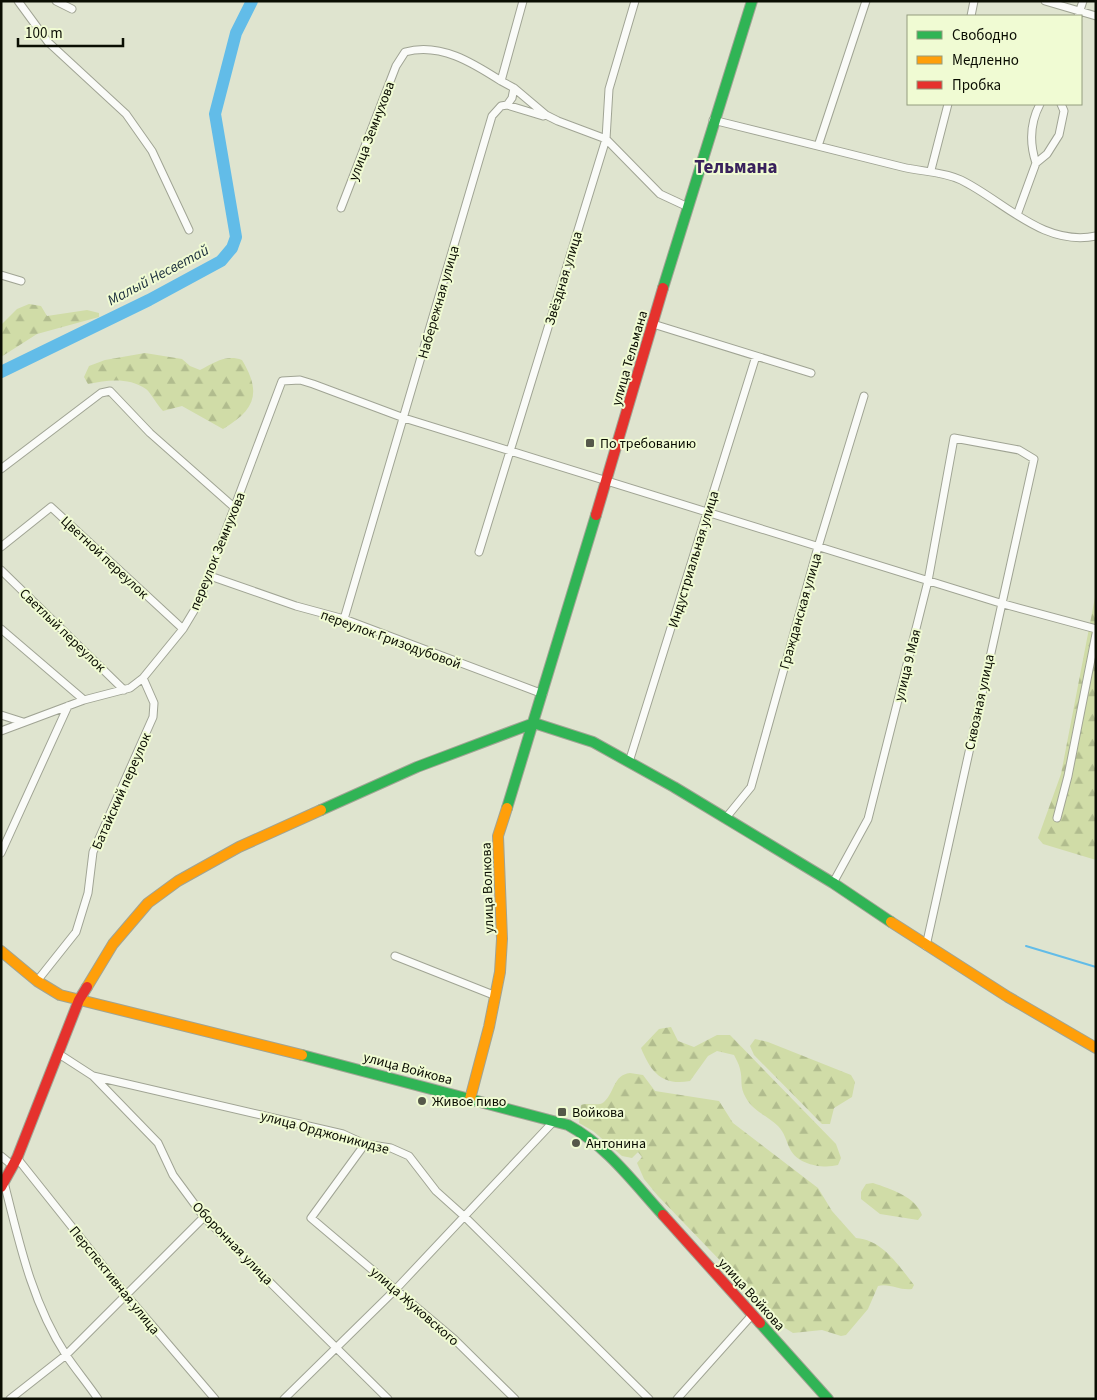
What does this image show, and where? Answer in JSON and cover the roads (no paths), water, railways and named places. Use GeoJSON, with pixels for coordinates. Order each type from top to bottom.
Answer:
{"type":"FeatureCollection","features":[{"type":"Feature","properties":{"kind":"street"},"geometry":{"type":"LineString","coordinates":[[18,1],[48,42],[126,114],[152,151],[189,230]]}},
{"type":"Feature","properties":{"kind":"street"},"geometry":{"type":"LineString","coordinates":[[56,1],[72,9]]}},
{"type":"Feature","properties":{"kind":"street"},"geometry":{"type":"LineString","coordinates":[[523,1],[501,81],[514,88],[546,115],[558,121]]}},
{"type":"Feature","properties":{"kind":"street","name":"Звёздная улица"},"geometry":{"type":"LineString","coordinates":[[478,552],[606,139],[609,89],[635,1]]}},
{"type":"Feature","properties":{"kind":"street","name":"улица Тельмана"},"geometry":{"type":"LineString","coordinates":[[534,723],[713,120],[752,1]]}},
{"type":"Feature","properties":{"kind":"street"},"geometry":{"type":"LineString","coordinates":[[818,146],[866,1]]}},
{"type":"Feature","properties":{"kind":"street"},"geometry":{"type":"LineString","coordinates":[[971,15],[974,1]]}},
{"type":"Feature","properties":{"kind":"street"},"geometry":{"type":"LineString","coordinates":[[1045,1],[1079,14],[1096,16]]}},
{"type":"Feature","properties":{"kind":"street"},"geometry":{"type":"LineString","coordinates":[[1079,14],[1083,1]]}},
{"type":"Feature","properties":{"kind":"street","name":"улица Земнухова"},"geometry":{"type":"LineString","coordinates":[[341,208],[402,55],[420,50],[452,55],[466,60],[501,81]]}},
{"type":"Feature","properties":{"kind":"street","name":"Набережная улица"},"geometry":{"type":"LineString","coordinates":[[344,619],[492,116],[501,106],[508,104],[512,98],[514,88]]}},
{"type":"Feature","properties":{"kind":"street"},"geometry":{"type":"LineString","coordinates":[[508,104],[606,139],[660,194],[688,207]]}},
{"type":"Feature","properties":{"kind":"street"},"geometry":{"type":"LineString","coordinates":[[931,170],[948,105]]}},
{"type":"Feature","properties":{"kind":"street"},"geometry":{"type":"LineString","coordinates":[[1036,163],[1031,145],[1032,128],[1040,105]]}},
{"type":"Feature","properties":{"kind":"street"},"geometry":{"type":"LineString","coordinates":[[1018,216],[1036,163],[1047,154],[1059,135],[1064,111],[1061,105]]}},
{"type":"Feature","properties":{"kind":"street"},"geometry":{"type":"LineString","coordinates":[[713,120],[902,167],[931,170],[962,180],[1018,216],[1059,235],[1077,238],[1096,236]]}},
{"type":"Feature","properties":{"kind":"street"},"geometry":{"type":"LineString","coordinates":[[1,275],[21,281]]}},
{"type":"Feature","properties":{"kind":"street"},"geometry":{"type":"LineString","coordinates":[[653,324],[811,372]]}},
{"type":"Feature","properties":{"kind":"street","name":"Индустриальная улица"},"geometry":{"type":"LineString","coordinates":[[629,762],[756,356]]}},
{"type":"Feature","properties":{"kind":"street","name":"переулок Земнухова"},"geometry":{"type":"LineString","coordinates":[[1,731],[84,700],[124,690],[143,678],[183,629],[198,604],[210,576],[282,381],[300,380],[404,418]]}},
{"type":"Feature","properties":{"kind":"street"},"geometry":{"type":"LineString","coordinates":[[1,469],[101,393],[110,391],[150,433],[236,508]]}},
{"type":"Feature","properties":{"kind":"street","name":"Гражданская улица"},"geometry":{"type":"LineString","coordinates":[[725,820],[751,787],[818,547],[864,396]]}},
{"type":"Feature","properties":{"kind":"street"},"geometry":{"type":"LineString","coordinates":[[404,418],[928,581],[1096,630]]}},
{"type":"Feature","properties":{"kind":"street","name":"улица 9 Мая"},"geometry":{"type":"LineString","coordinates":[[833,883],[868,819],[928,581],[954,438],[1019,450],[1034,459]]}},
{"type":"Feature","properties":{"kind":"street","name":"Сквозная улица"},"geometry":{"type":"LineString","coordinates":[[926,946],[1000,603],[1034,459]]}},
{"type":"Feature","properties":{"kind":"street","name":"Цветной переулок"},"geometry":{"type":"LineString","coordinates":[[1,547],[51,507],[183,629]]}},
{"type":"Feature","properties":{"kind":"street","name":"Светлый переулок"},"geometry":{"type":"LineString","coordinates":[[1,570],[124,690]]}},
{"type":"Feature","properties":{"kind":"street","name":"переулок Гризодубовой"},"geometry":{"type":"LineString","coordinates":[[210,576],[296,606],[344,619],[543,694]]}},
{"type":"Feature","properties":{"kind":"street"},"geometry":{"type":"LineString","coordinates":[[1,629],[84,700]]}},
{"type":"Feature","properties":{"kind":"street"},"geometry":{"type":"LineString","coordinates":[[1057,818],[1068,776],[1096,634]]}},
{"type":"Feature","properties":{"kind":"street","name":"Батайский переулок"},"geometry":{"type":"LineString","coordinates":[[37,981],[76,932],[88,893],[93,852],[153,717],[154,703],[143,678]]}},
{"type":"Feature","properties":{"kind":"street"},"geometry":{"type":"LineString","coordinates":[[1,853],[68,706]]}},
{"type":"Feature","properties":{"kind":"street"},"geometry":{"type":"LineString","coordinates":[[1,715],[23,722]]}},
{"type":"Feature","properties":{"kind":"street"},"geometry":{"type":"LineString","coordinates":[[98,1399],[66,1355],[40,1306],[18,1242],[3,1184],[15,1162],[79,1000],[113,944],[134,916],[148,903],[178,881],[239,847],[417,767],[534,723],[558,729],[593,742],[629,762],[833,883],[926,946],[1096,1048]]}},
{"type":"Feature","properties":{"kind":"street","name":"улица Волкова"},"geometry":{"type":"LineString","coordinates":[[470,1099],[496,996],[502,954],[497,859],[498,836],[534,723]]}},
{"type":"Feature","properties":{"kind":"street","name":"улица Войкова"},"geometry":{"type":"LineString","coordinates":[[1,952],[52,991],[79,1000],[573,1127],[603,1148],[828,1399]]}},
{"type":"Feature","properties":{"kind":"street"},"geometry":{"type":"LineString","coordinates":[[395,956],[496,996]]}},
{"type":"Feature","properties":{"kind":"street","name":"улица Орджоникидзе"},"geometry":{"type":"LineString","coordinates":[[59,1054],[93,1076],[343,1134],[365,1144],[391,1148],[410,1156],[436,1191],[465,1217],[649,1399]]}},
{"type":"Feature","properties":{"kind":"street","name":"Оборонная улица"},"geometry":{"type":"LineString","coordinates":[[93,1076],[158,1143],[173,1175],[204,1218],[388,1399]]}},
{"type":"Feature","properties":{"kind":"street"},"geometry":{"type":"LineString","coordinates":[[284,1399],[396,1289],[554,1121]]}},
{"type":"Feature","properties":{"kind":"street","name":"улица Жуковского"},"geometry":{"type":"LineString","coordinates":[[365,1144],[311,1218],[454,1339],[516,1399]]}},
{"type":"Feature","properties":{"kind":"street","name":"Перспективная улица"},"geometry":{"type":"LineString","coordinates":[[1,1156],[15,1162],[215,1399]]}},
{"type":"Feature","properties":{"kind":"street"},"geometry":{"type":"LineString","coordinates":[[10,1399],[66,1355],[204,1218]]}},
{"type":"Feature","properties":{"kind":"street"},"geometry":{"type":"LineString","coordinates":[[677,1399],[752,1314]]}},
{"type":"Feature","properties":{"kind":"waterway","name":"Малый Несветай"},"geometry":{"type":"LineString","coordinates":[[1,372],[149,300],[221,261],[232,248],[236,237],[215,114],[236,33],[252,1]]}},
{"type":"Feature","properties":{"kind":"waterway"},"geometry":{"type":"LineString","coordinates":[[1026,946],[1096,967]]}},
{"type":"Feature","properties":{"kind":"place","name":"По требованию"},"geometry":{"type":"Point","coordinates":[590,443]}},
{"type":"Feature","properties":{"kind":"place","name":"Живое пиво"},"geometry":{"type":"Point","coordinates":[422,1101]}},
{"type":"Feature","properties":{"kind":"place","name":"Войкова"},"geometry":{"type":"Point","coordinates":[562,1112]}},
{"type":"Feature","properties":{"kind":"place","name":"Антонина"},"geometry":{"type":"Point","coordinates":[576,1143]}},
{"type":"Feature","properties":{"kind":"district","name":"Тельмана"},"geometry":{"type":"Point","coordinates":[736,166]}}]}
